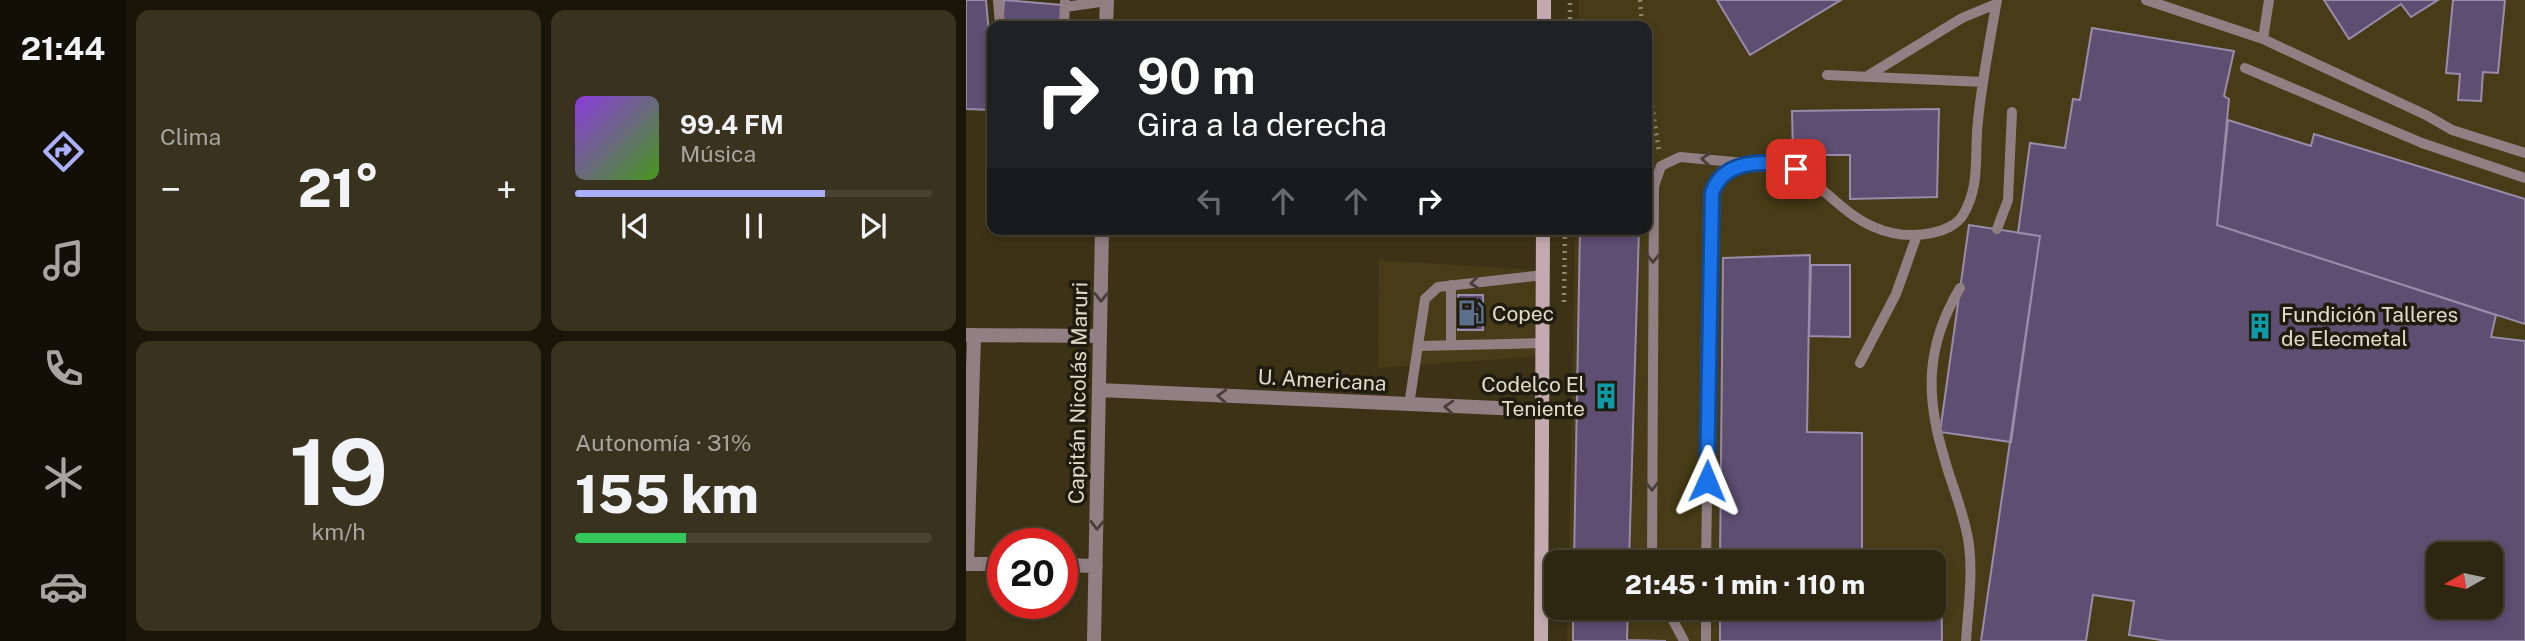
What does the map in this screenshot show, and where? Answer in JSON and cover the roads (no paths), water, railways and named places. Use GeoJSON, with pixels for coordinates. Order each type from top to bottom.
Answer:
{"type":"FeatureCollection","features":[{"type":"Feature","properties":{"kind":"main road"},"geometry":{"type":"LineString","coordinates":[[1544,0],[1544,21]]}},
{"type":"Feature","properties":{"kind":"main road"},"geometry":{"type":"LineString","coordinates":[[1541,641],[1543,235]]}},
{"type":"Feature","properties":{"kind":"street"},"geometry":{"type":"LineString","coordinates":[[1106,21],[1107,1]]}},
{"type":"Feature","properties":{"kind":"street","name":"Capitán Nicolás Maruri"},"geometry":{"type":"LineString","coordinates":[[1094,641],[1102,235]]}},
{"type":"Feature","properties":{"kind":"street"},"geometry":{"type":"LineString","coordinates":[[987,564],[967,564],[970,335],[1101,336]]}},
{"type":"Feature","properties":{"kind":"street","name":"U. Americana"},"geometry":{"type":"LineString","coordinates":[[1099,390],[1542,410]]}},
{"type":"Feature","properties":{"kind":"street"},"geometry":{"type":"LineString","coordinates":[[1078,565],[1096,566]]}},
{"type":"Feature","properties":{"kind":"lane"},"geometry":{"type":"LineString","coordinates":[[998,0],[1000,21]]}},
{"type":"Feature","properties":{"kind":"lane"},"geometry":{"type":"LineString","coordinates":[[2146,0],[2263,39],[2426,115],[2452,130],[2525,153]]}},
{"type":"Feature","properties":{"kind":"lane"},"geometry":{"type":"LineString","coordinates":[[2263,39],[2269,0]]}},
{"type":"Feature","properties":{"kind":"lane"},"geometry":{"type":"LineString","coordinates":[[1064,21],[1065,3],[1107,1]]}},
{"type":"Feature","properties":{"kind":"lane"},"geometry":{"type":"LineString","coordinates":[[1868,76],[1962,18],[1996,2]]}},
{"type":"Feature","properties":{"kind":"lane"},"geometry":{"type":"LineString","coordinates":[[1652,550],[1654,186],[1661,166],[1680,157],[1796,169],[1848,212],[1875,228],[1905,236],[1945,230],[1962,216],[1976,180],[1977,125],[1996,2]]}},
{"type":"Feature","properties":{"kind":"lane"},"geometry":{"type":"LineString","coordinates":[[2245,68],[2422,143],[2525,178]]}},
{"type":"Feature","properties":{"kind":"lane"},"geometry":{"type":"LineString","coordinates":[[1828,75],[1983,82]]}},
{"type":"Feature","properties":{"kind":"lane"},"geometry":{"type":"LineString","coordinates":[[1997,229],[2009,190],[2012,112]]}},
{"type":"Feature","properties":{"kind":"lane"},"geometry":{"type":"LineString","coordinates":[[1706,550],[1712,193],[1716,180],[1728,170],[1752,163]]}},
{"type":"Feature","properties":{"kind":"lane"},"geometry":{"type":"LineString","coordinates":[[1860,363],[1900,285],[1917,235]]}},
{"type":"Feature","properties":{"kind":"lane"},"geometry":{"type":"LineString","coordinates":[[1409,405],[1426,299],[1438,288],[1451,285],[1543,275]]}},
{"type":"Feature","properties":{"kind":"lane"},"geometry":{"type":"LineString","coordinates":[[1451,285],[1451,345]]}},
{"type":"Feature","properties":{"kind":"lane"},"geometry":{"type":"LineString","coordinates":[[1960,288],[1938,332],[1931,396],[1944,458],[1961,507],[1969,544],[1971,568],[1966,641]]}},
{"type":"Feature","properties":{"kind":"lane"},"geometry":{"type":"LineString","coordinates":[[1420,346],[1543,343]]}},
{"type":"Feature","properties":{"kind":"lane"},"geometry":{"type":"LineString","coordinates":[[1673,620],[1684,641]]}},
{"type":"Feature","properties":{"kind":"lane"},"geometry":{"type":"LineString","coordinates":[[1706,620],[1706,641]]}},
{"type":"Feature","properties":{"kind":"place","name":"Copec"},"geometry":{"type":"Point","coordinates":[1471,313]}},
{"type":"Feature","properties":{"kind":"place","name":"Fundición Talleres de Elecmetal"},"geometry":{"type":"Point","coordinates":[2260,326]}},
{"type":"Feature","properties":{"kind":"place","name":"Codelco El Teniente"},"geometry":{"type":"Point","coordinates":[1606,396]}}]}
